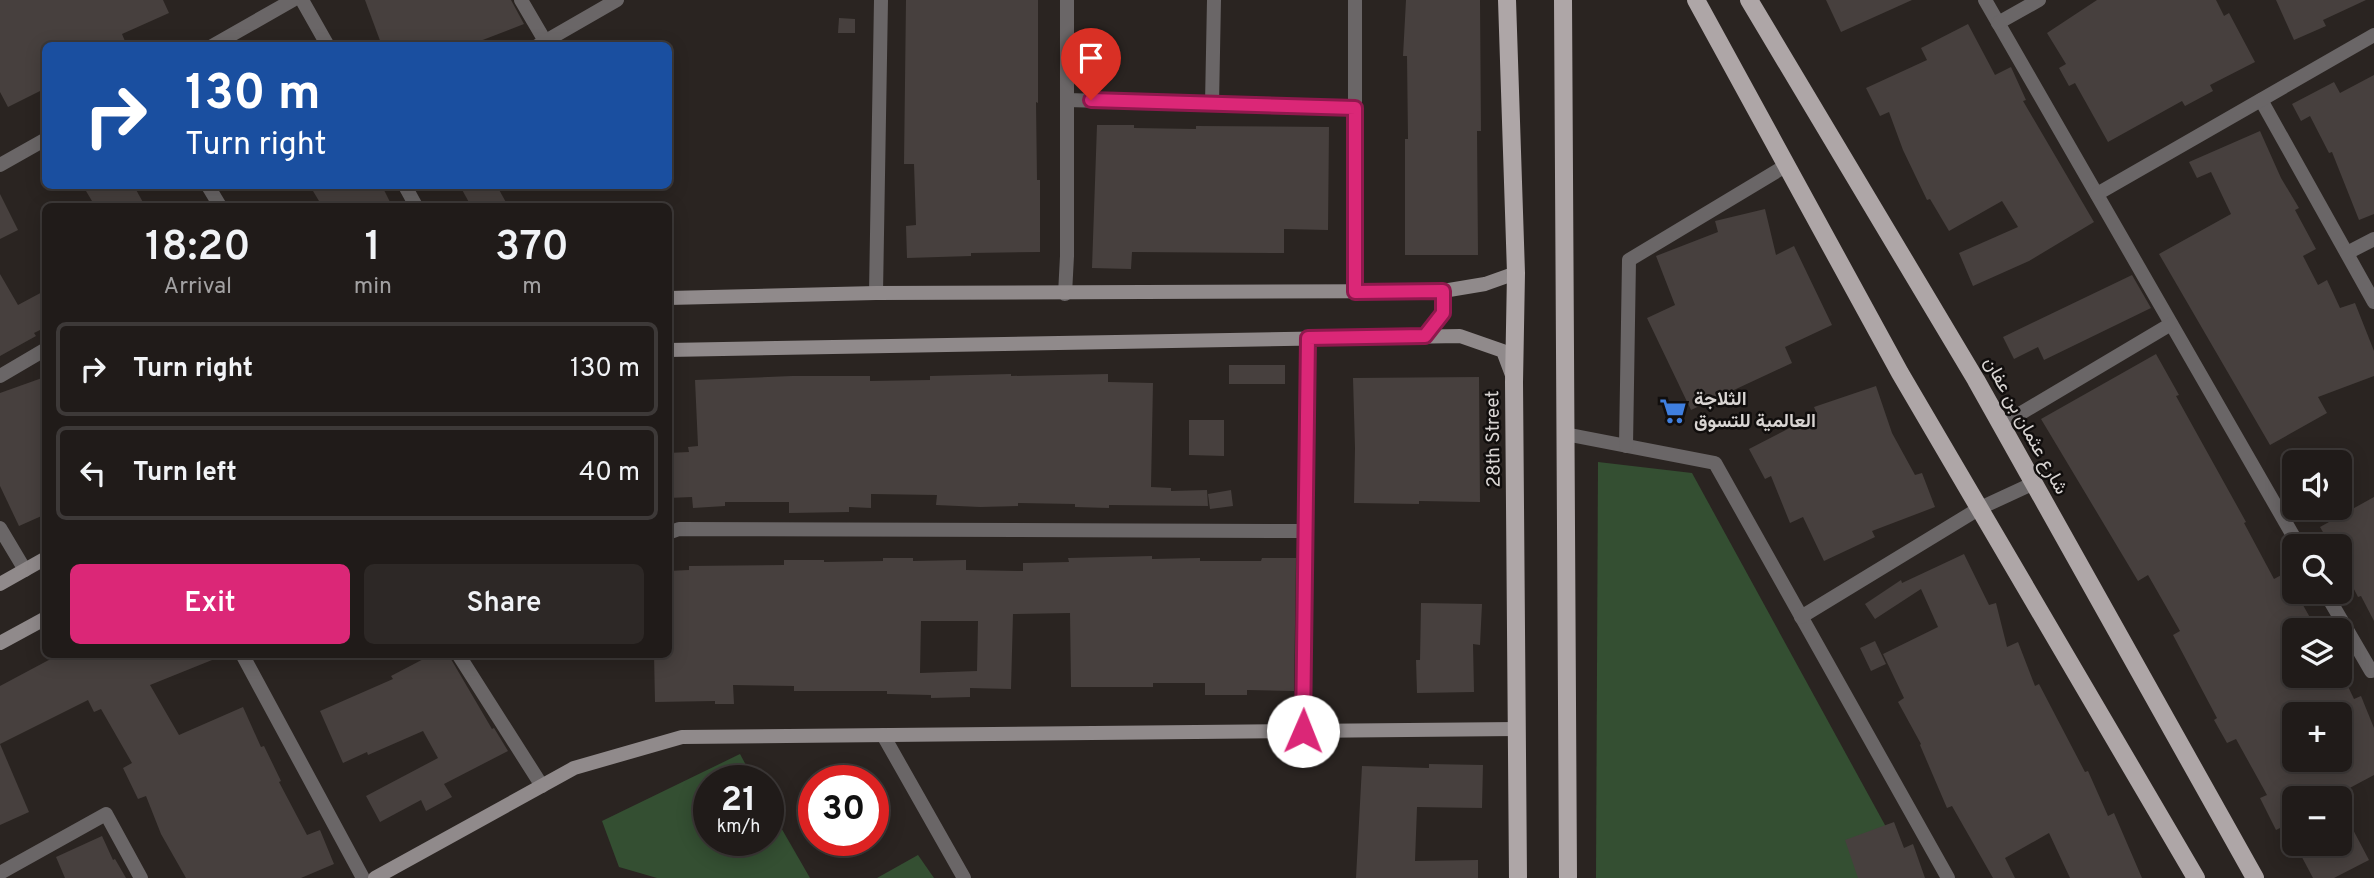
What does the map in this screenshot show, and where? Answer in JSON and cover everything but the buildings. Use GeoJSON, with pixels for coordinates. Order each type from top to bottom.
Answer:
{"type":"FeatureCollection","features":[{"type":"Feature","properties":{"kind":"main road","name":"28th Street"},"geometry":{"type":"LineString","coordinates":[[1507,0],[1516,273],[1514,382],[1518,878]]}},
{"type":"Feature","properties":{"kind":"main road"},"geometry":{"type":"LineString","coordinates":[[1563,0],[1569,878]]}},
{"type":"Feature","properties":{"kind":"main road"},"geometry":{"type":"LineString","coordinates":[[1563,26],[1571,0]]}},
{"type":"Feature","properties":{"kind":"main road"},"geometry":{"type":"LineString","coordinates":[[1696,0],[1900,373],[2196,878]]}},
{"type":"Feature","properties":{"kind":"main road","name":"شارع عثمان بن عفان"},"geometry":{"type":"LineString","coordinates":[[1749,0],[2001,425],[2255,878]]}},
{"type":"Feature","properties":{"kind":"street"},"geometry":{"type":"LineString","coordinates":[[219,42],[293,0]]}},
{"type":"Feature","properties":{"kind":"street"},"geometry":{"type":"LineString","coordinates":[[302,0],[326,42]]}},
{"type":"Feature","properties":{"kind":"street"},"geometry":{"type":"LineString","coordinates":[[522,0],[541,42]]}},
{"type":"Feature","properties":{"kind":"street"},"geometry":{"type":"LineString","coordinates":[[543,42],[617,0]]}},
{"type":"Feature","properties":{"kind":"street"},"geometry":{"type":"LineString","coordinates":[[876,293],[881,0]]}},
{"type":"Feature","properties":{"kind":"street"},"geometry":{"type":"LineString","coordinates":[[1065,294],[1067,0]]}},
{"type":"Feature","properties":{"kind":"street"},"geometry":{"type":"LineString","coordinates":[[1212,104],[1214,0]]}},
{"type":"Feature","properties":{"kind":"street"},"geometry":{"type":"LineString","coordinates":[[1355,0],[1355,292]]}},
{"type":"Feature","properties":{"kind":"street"},"geometry":{"type":"LineString","coordinates":[[1985,0],[2291,534]]}},
{"type":"Feature","properties":{"kind":"street"},"geometry":{"type":"LineString","coordinates":[[1998,23],[2039,0]]}},
{"type":"Feature","properties":{"kind":"street"},"geometry":{"type":"LineString","coordinates":[[2096,194],[2374,36]]}},
{"type":"Feature","properties":{"kind":"street"},"geometry":{"type":"LineString","coordinates":[[1067,100],[1355,108]]}},
{"type":"Feature","properties":{"kind":"street"},"geometry":{"type":"LineString","coordinates":[[2261,100],[2374,302]]}},
{"type":"Feature","properties":{"kind":"street"},"geometry":{"type":"LineString","coordinates":[[0,165],[42,141]]}},
{"type":"Feature","properties":{"kind":"street"},"geometry":{"type":"LineString","coordinates":[[1626,446],[1629,260],[1787,165]]}},
{"type":"Feature","properties":{"kind":"street"},"geometry":{"type":"LineString","coordinates":[[2347,253],[2374,239]]}},
{"type":"Feature","properties":{"kind":"street"},"geometry":{"type":"LineString","coordinates":[[672,298],[876,293],[1443,291],[1485,284],[1516,273]]}},
{"type":"Feature","properties":{"kind":"street"},"geometry":{"type":"LineString","coordinates":[[1425,336],[1443,313],[1443,291]]}},
{"type":"Feature","properties":{"kind":"street"},"geometry":{"type":"LineString","coordinates":[[2001,425],[2171,324]]}},
{"type":"Feature","properties":{"kind":"street"},"geometry":{"type":"LineString","coordinates":[[672,350],[1460,336],[1503,351],[1514,382]]}},
{"type":"Feature","properties":{"kind":"street"},"geometry":{"type":"LineString","coordinates":[[1303,731],[1308,338]]}},
{"type":"Feature","properties":{"kind":"street"},"geometry":{"type":"LineString","coordinates":[[0,376],[42,351]]}},
{"type":"Feature","properties":{"kind":"street"},"geometry":{"type":"LineString","coordinates":[[1565,434],[1715,463],[1948,878]]}},
{"type":"Feature","properties":{"kind":"street"},"geometry":{"type":"LineString","coordinates":[[1801,617],[1980,508],[2034,483]]}},
{"type":"Feature","properties":{"kind":"street"},"geometry":{"type":"LineString","coordinates":[[0,528],[25,570]]}},
{"type":"Feature","properties":{"kind":"street"},"geometry":{"type":"LineString","coordinates":[[672,532],[679,529],[1306,531]]}},
{"type":"Feature","properties":{"kind":"street"},"geometry":{"type":"LineString","coordinates":[[0,584],[42,560]]}},
{"type":"Feature","properties":{"kind":"street"},"geometry":{"type":"LineString","coordinates":[[2332,604],[2371,671],[2374,670]]}},
{"type":"Feature","properties":{"kind":"street"},"geometry":{"type":"LineString","coordinates":[[0,643],[42,620]]}},
{"type":"Feature","properties":{"kind":"street"},"geometry":{"type":"LineString","coordinates":[[244,658],[363,878]]}},
{"type":"Feature","properties":{"kind":"street"},"geometry":{"type":"LineString","coordinates":[[461,658],[542,786]]}},
{"type":"Feature","properties":{"kind":"street"},"geometry":{"type":"LineString","coordinates":[[375,878],[574,768],[682,737],[1518,729]]}},
{"type":"Feature","properties":{"kind":"street"},"geometry":{"type":"LineString","coordinates":[[883,735],[964,878]]}},
{"type":"Feature","properties":{"kind":"street"},"geometry":{"type":"LineString","coordinates":[[0,873],[106,814],[141,878]]}},
{"type":"Feature","properties":{"kind":"green space"},"geometry":{"type":"Polygon","coordinates":[[[1598,462],[1692,473],[1914,878],[1596,878],[1598,462]]]}},
{"type":"Feature","properties":{"kind":"green space"},"geometry":{"type":"Polygon","coordinates":[[[740,754],[746,765],[717,765],[740,754]]]}},
{"type":"Feature","properties":{"kind":"green space"},"geometry":{"type":"Polygon","coordinates":[[[693,777],[693,856],[784,856],[784,833],[810,878],[657,878],[619,867],[602,821],[693,777]]]}},
{"type":"Feature","properties":{"kind":"green space"},"geometry":{"type":"Polygon","coordinates":[[[918,855],[934,878],[877,878],[918,855]]]}},
{"type":"Feature","properties":{"kind":"place","name":"الثلاجة العالمية للتسوق"},"geometry":{"type":"Point","coordinates":[1673,411]}},
{"type":"Feature","properties":{"kind":"route"},"geometry":{"type":"LineString","coordinates":[[1091,100],[1355,108],[1355,292],[1443,291],[1443,313],[1425,336],[1308,338],[1303,731]]}}]}
